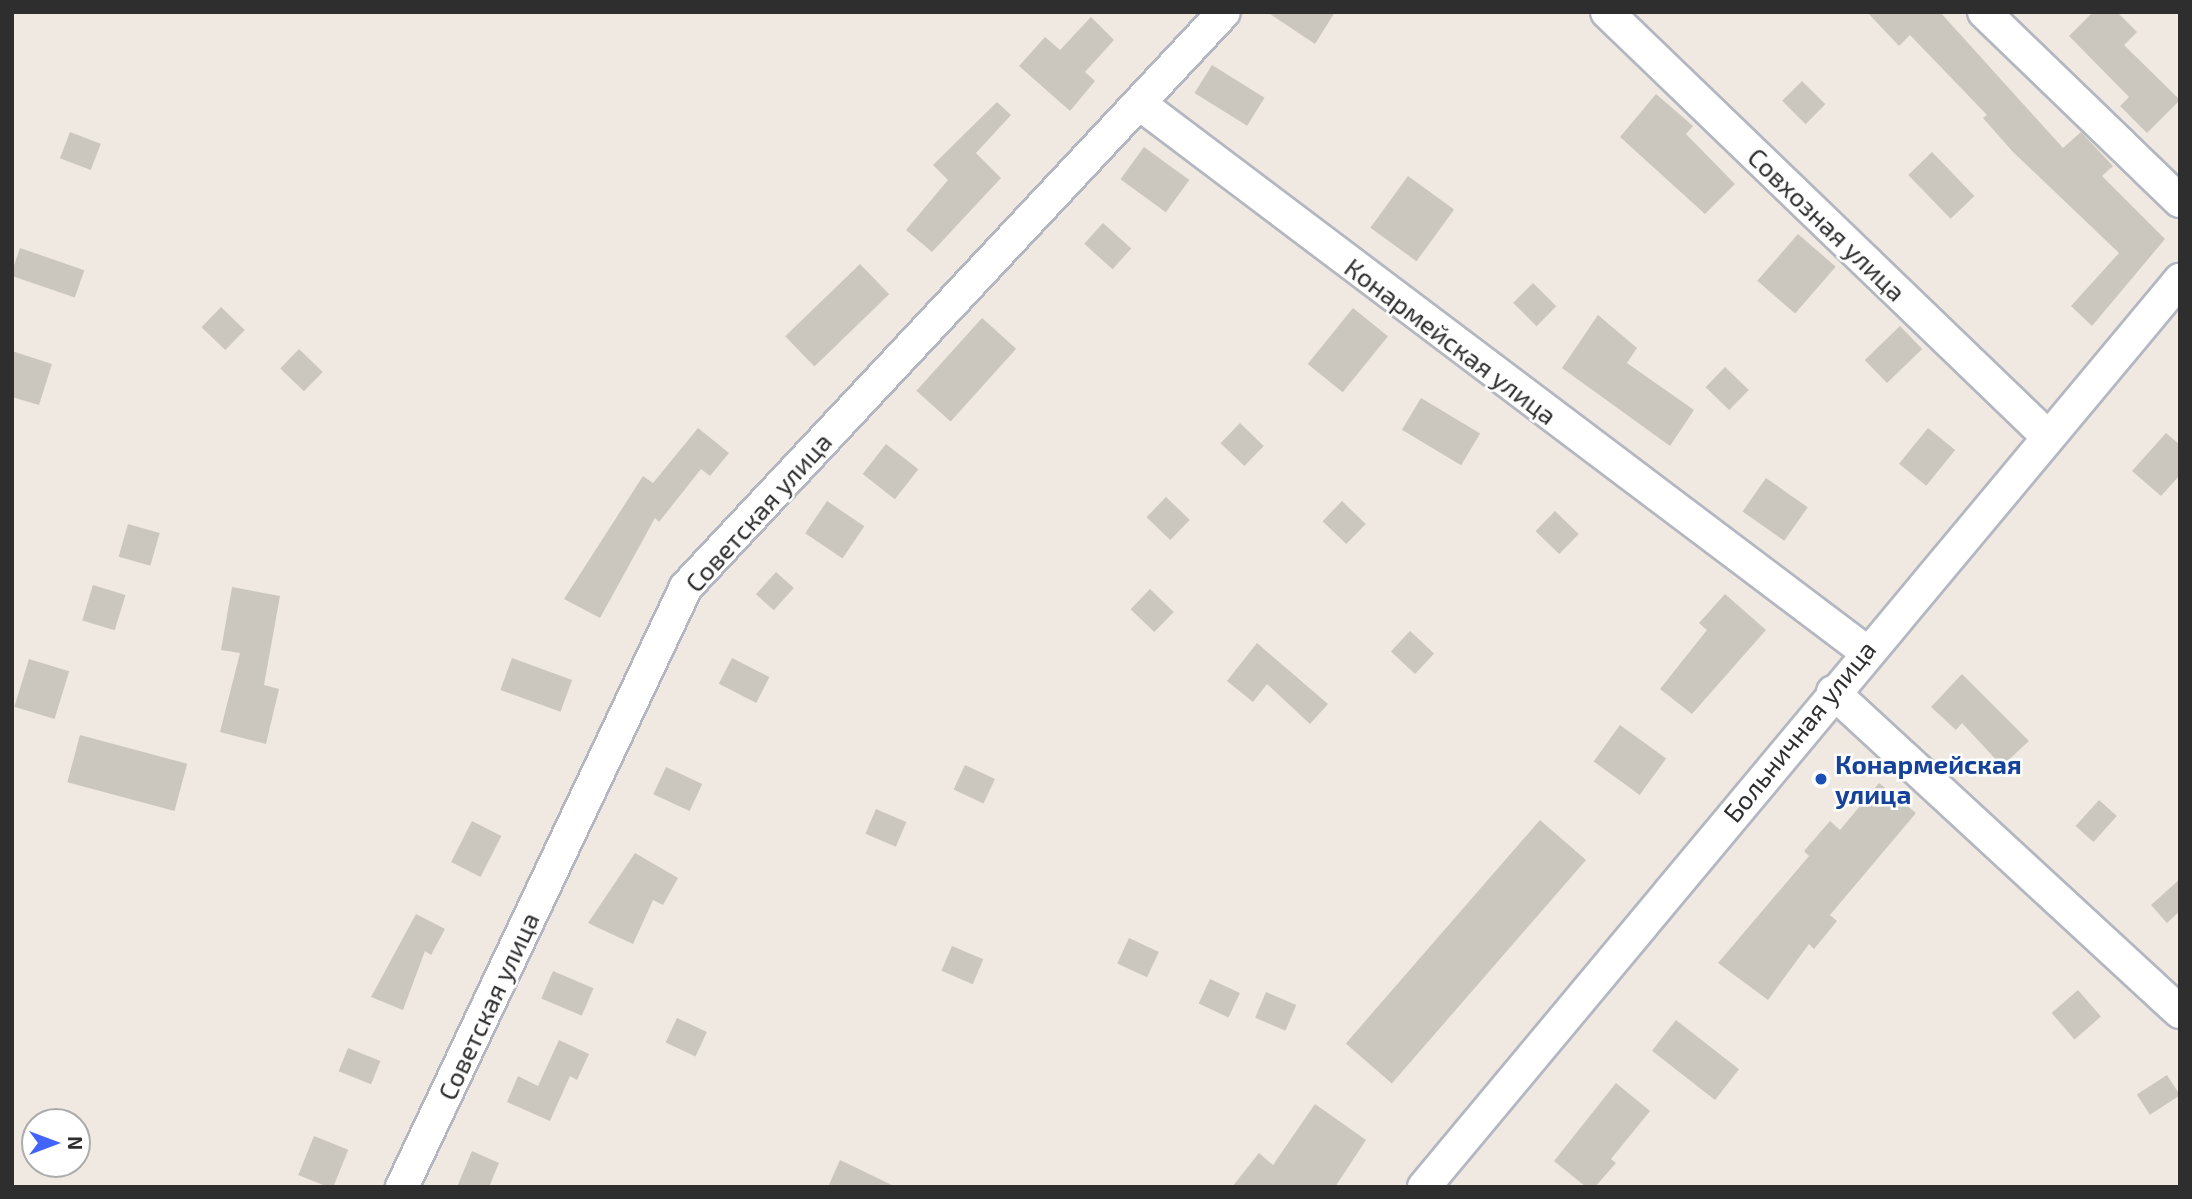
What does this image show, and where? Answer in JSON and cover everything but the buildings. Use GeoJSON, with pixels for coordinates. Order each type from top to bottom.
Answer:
{"type":"FeatureCollection","features":[{"type":"Feature","properties":{"kind":"street","name":"Советская улица"},"geometry":{"type":"LineString","coordinates":[[402,1187],[686,587],[1224,12]]}},
{"type":"Feature","properties":{"kind":"street","name":"Совхозная улица"},"geometry":{"type":"LineString","coordinates":[[1608,12],[2046,435]]}},
{"type":"Feature","properties":{"kind":"street"},"geometry":{"type":"LineString","coordinates":[[1984,12],[2180,201]]}},
{"type":"Feature","properties":{"kind":"street","name":"Конармейская улица"},"geometry":{"type":"LineString","coordinates":[[1140,104],[1865,651]]}},
{"type":"Feature","properties":{"kind":"street","name":"Больничная улица"},"geometry":{"type":"LineString","coordinates":[[1424,1187],[1865,651],[2180,280]]}},
{"type":"Feature","properties":{"kind":"street"},"geometry":{"type":"LineString","coordinates":[[1833,692],[2180,1012]]}},
{"type":"Feature","properties":{"kind":"place","name":"Конармейская улица"},"geometry":{"type":"Point","coordinates":[1821,779]}}]}
